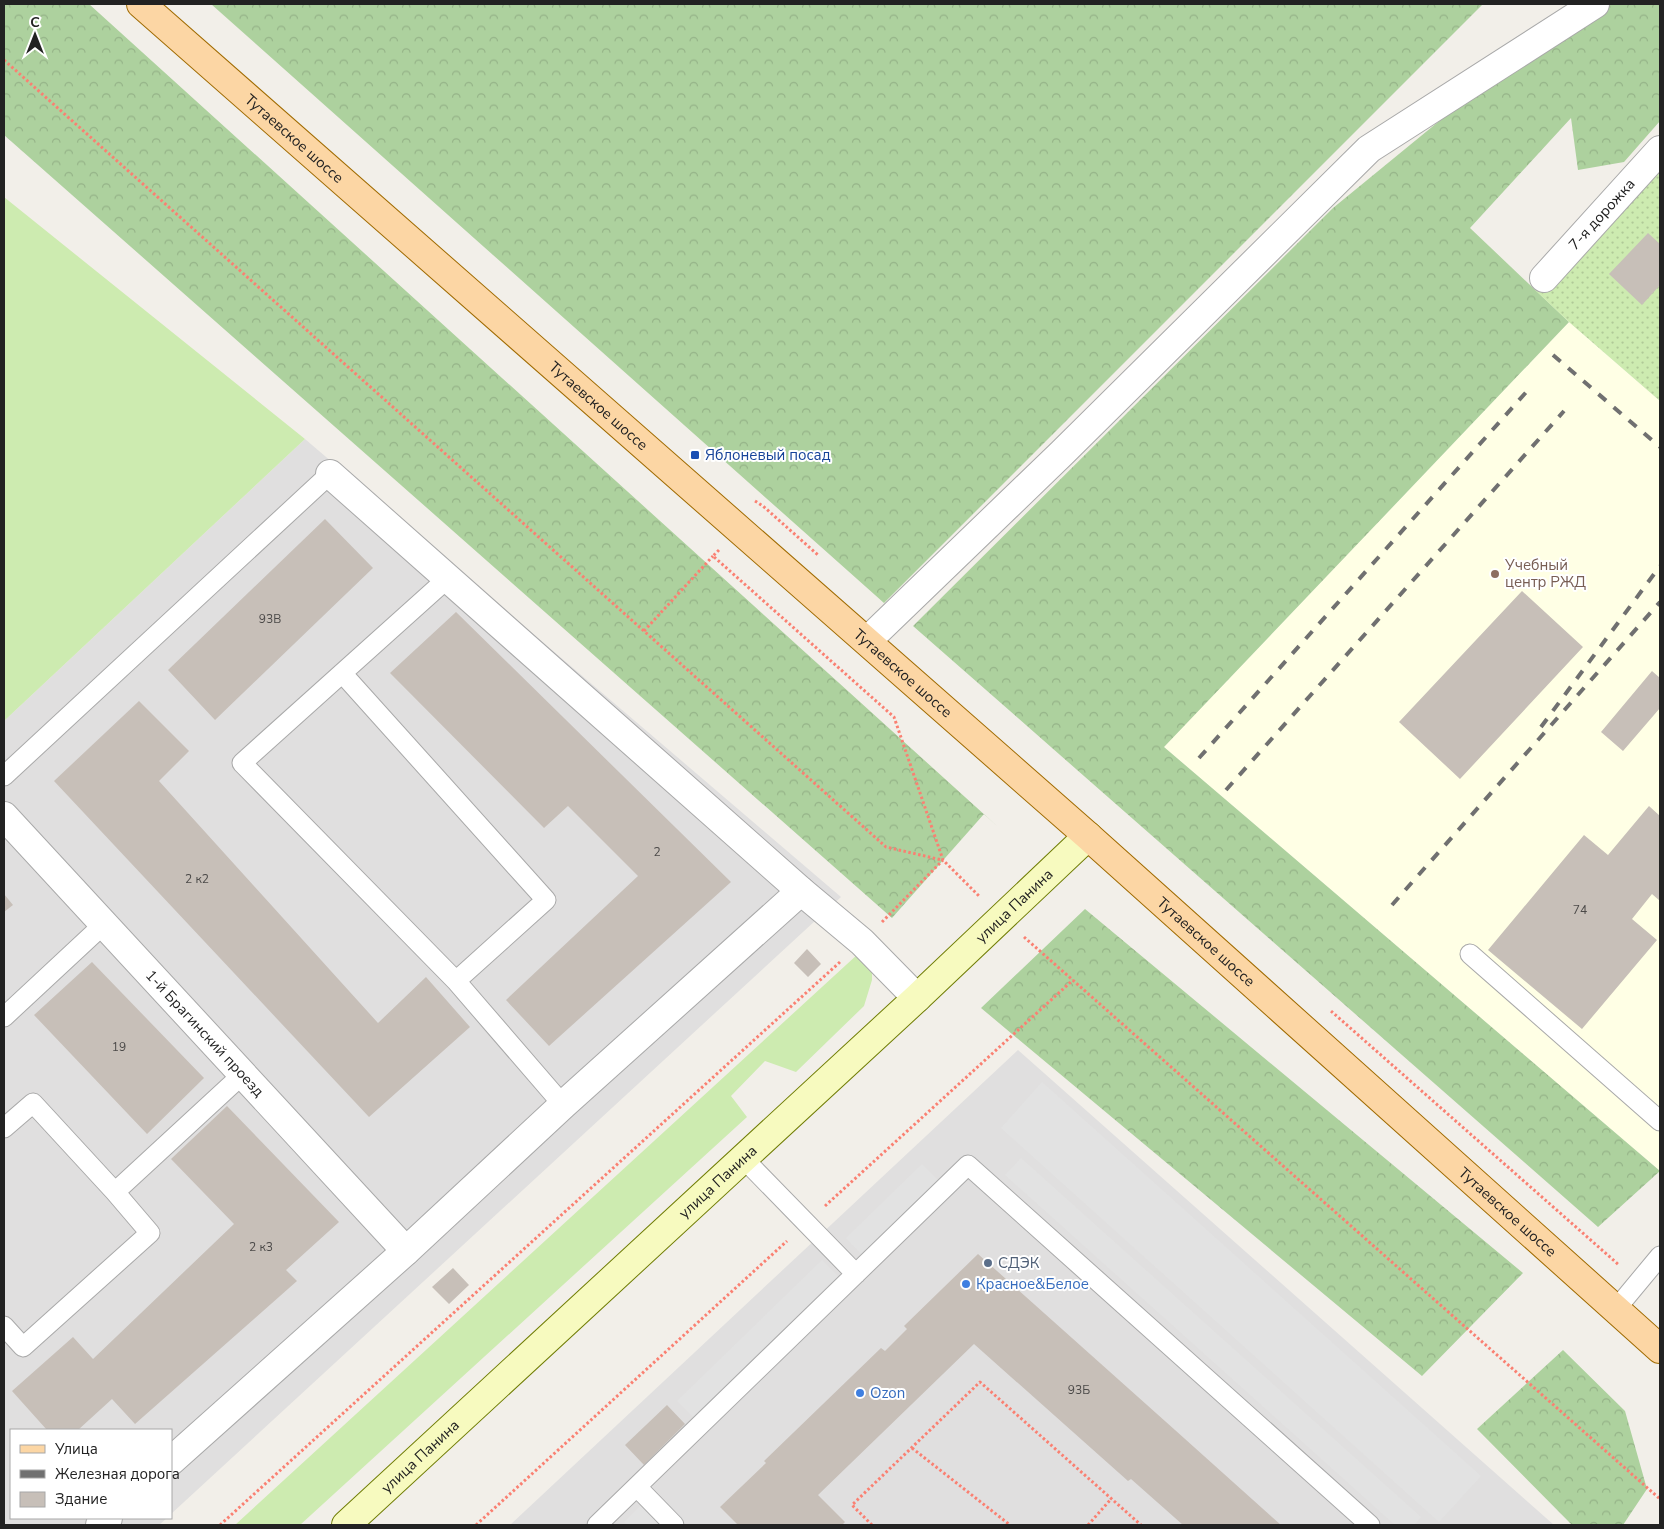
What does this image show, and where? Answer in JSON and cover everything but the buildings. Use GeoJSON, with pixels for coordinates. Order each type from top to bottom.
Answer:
{"type":"FeatureCollection","features":[{"type":"Feature","properties":{"kind":"main road","name":"Тутаевское шоссе"},"geometry":{"type":"LineString","coordinates":[[141,4],[1088,836],[1660,1349]]}},
{"type":"Feature","properties":{"kind":"street"},"geometry":{"type":"LineString","coordinates":[[866,641],[1062,453],[1369,149],[1595,4]]}},
{"type":"Feature","properties":{"kind":"street","name":"7-я дорожка"},"geometry":{"type":"LineString","coordinates":[[1544,278],[1660,150]]}},
{"type":"Feature","properties":{"kind":"street"},"geometry":{"type":"LineString","coordinates":[[330,474],[800,892],[862,942],[917,998]]}},
{"type":"Feature","properties":{"kind":"street","name":"1-й Брагинский проезд"},"geometry":{"type":"LineString","coordinates":[[4,816],[406,1251]]}},
{"type":"Feature","properties":{"kind":"street","name":"улица Панина"},"geometry":{"type":"LineString","coordinates":[[346,1525],[917,998],[1088,836]]}},
{"type":"Feature","properties":{"kind":"street"},"geometry":{"type":"LineString","coordinates":[[172,1460],[406,1251],[563,1105],[800,892]]}},
{"type":"Feature","properties":{"kind":"lane"},"geometry":{"type":"LineString","coordinates":[[4,776],[330,474]]}},
{"type":"Feature","properties":{"kind":"lane"},"geometry":{"type":"LineString","coordinates":[[448,578],[242,764],[456,981],[563,1105]]}},
{"type":"Feature","properties":{"kind":"lane"},"geometry":{"type":"LineString","coordinates":[[342,673],[546,900],[456,981]]}},
{"type":"Feature","properties":{"kind":"lane"},"geometry":{"type":"LineString","coordinates":[[4,1017],[104,924]]}},
{"type":"Feature","properties":{"kind":"lane"},"geometry":{"type":"LineString","coordinates":[[1470,954],[1660,1121]]}},
{"type":"Feature","properties":{"kind":"lane"},"geometry":{"type":"LineString","coordinates":[[115,1192],[243,1074]]}},
{"type":"Feature","properties":{"kind":"lane"},"geometry":{"type":"LineString","coordinates":[[4,1128],[33,1102],[150,1233],[23,1347],[4,1326]]}},
{"type":"Feature","properties":{"kind":"lane"},"geometry":{"type":"LineString","coordinates":[[743,1158],[856,1274]]}},
{"type":"Feature","properties":{"kind":"lane"},"geometry":{"type":"LineString","coordinates":[[597,1525],[968,1165],[1370,1525]]}},
{"type":"Feature","properties":{"kind":"lane"},"geometry":{"type":"LineString","coordinates":[[1616,1309],[1660,1256]]}},
{"type":"Feature","properties":{"kind":"lane"},"geometry":{"type":"LineString","coordinates":[[637,1486],[674,1525]]}},
{"type":"Feature","properties":{"kind":"path"},"geometry":{"type":"LineString","coordinates":[[4,60],[886,846],[943,860]]}},
{"type":"Feature","properties":{"kind":"path"},"geometry":{"type":"LineString","coordinates":[[644,631],[740,529]]}},
{"type":"Feature","properties":{"kind":"path"},"geometry":{"type":"LineString","coordinates":[[713,556],[894,717],[943,860]]}},
{"type":"Feature","properties":{"kind":"path"},"geometry":{"type":"LineString","coordinates":[[220,1525],[862,942],[943,860]]}},
{"type":"Feature","properties":{"kind":"path"},"geometry":{"type":"LineString","coordinates":[[476,1525],[1073,980],[1660,1499]]}},
{"type":"Feature","properties":{"kind":"path"},"geometry":{"type":"LineString","coordinates":[[872,1525],[852,1505],[980,1382],[1140,1525]]}},
{"type":"Feature","properties":{"kind":"path"},"geometry":{"type":"LineString","coordinates":[[912,1448],[1010,1525]]}},
{"type":"Feature","properties":{"kind":"path"},"geometry":{"type":"LineString","coordinates":[[1088,1525],[1111,1499]]}},
{"type":"Feature","properties":{"kind":"shaded area","name":"Учебный центр РЖД"},"geometry":{"type":"Polygon","coordinates":[[[1569,322],[1660,401],[1660,1171],[1164,747],[1569,322]]]}},
{"type":"Feature","properties":{"kind":"shaded area"},"geometry":{"type":"Polygon","coordinates":[[[305,439],[841,897],[172,1513],[172,1429],[10,1429],[10,1519],[166,1519],[159,1525],[4,1525],[4,721],[305,439]]]}},
{"type":"Feature","properties":{"kind":"shaded area"},"geometry":{"type":"Polygon","coordinates":[[[1018,1050],[1554,1525],[510,1525],[1018,1050]]]}},
{"type":"Feature","properties":{"kind":"shaded area"},"geometry":{"type":"Polygon","coordinates":[[[1042,1082],[1481,1476],[1439,1522],[1001,1128],[1042,1082]]]}},
{"type":"Feature","properties":{"kind":"shaded area"},"geometry":{"type":"Polygon","coordinates":[[[1021,1158],[1421,1517],[1414,1525],[1395,1525],[1005,1175],[1021,1158]]]}},
{"type":"Feature","properties":{"kind":"shaded area"},"geometry":{"type":"Polygon","coordinates":[[[922,1164],[938,1180],[862,1255],[846,1238],[922,1164]]]}},
{"type":"Feature","properties":{"kind":"shaded area"},"geometry":{"type":"Polygon","coordinates":[[[822,1260],[839,1277],[694,1418],[677,1401],[822,1260]]]}},
{"type":"Feature","properties":{"kind":"shaded area"},"geometry":{"type":"Polygon","coordinates":[[[641,1505],[661,1525],[628,1525],[624,1522],[641,1505]]]}},
{"type":"Feature","properties":{"kind":"green space"},"geometry":{"type":"Polygon","coordinates":[[[4,4],[89,4],[984,814],[892,918],[4,135],[4,4]]]}},
{"type":"Feature","properties":{"kind":"green space"},"geometry":{"type":"Polygon","coordinates":[[[211,4],[1483,4],[884,603],[211,4]]]}},
{"type":"Feature","properties":{"kind":"green space"},"geometry":{"type":"Polygon","coordinates":[[[1582,4],[1660,4],[1660,121],[1624,162],[1578,170],[1571,118],[1470,228],[1569,322],[1164,747],[1660,1171],[1598,1227],[913,626],[1333,208],[1582,4]]]}},
{"type":"Feature","properties":{"kind":"green space"},"geometry":{"type":"Polygon","coordinates":[[[1660,147],[1660,401],[1535,290],[1660,147]]]}},
{"type":"Feature","properties":{"kind":"green space"},"geometry":{"type":"Polygon","coordinates":[[[4,197],[305,439],[4,721],[4,197]]]}},
{"type":"Feature","properties":{"kind":"green space"},"geometry":{"type":"Polygon","coordinates":[[[1085,909],[1523,1273],[1422,1376],[981,1008],[1085,909]]]}},
{"type":"Feature","properties":{"kind":"green space"},"geometry":{"type":"Polygon","coordinates":[[[858,954],[872,965],[872,980],[864,1006],[796,1072],[765,1061],[731,1096],[747,1117],[300,1525],[235,1525],[858,954]]]}},
{"type":"Feature","properties":{"kind":"green space"},"geometry":{"type":"Polygon","coordinates":[[[1563,1350],[1625,1411],[1647,1489],[1623,1525],[1572,1525],[1477,1429],[1563,1350]]]}},
{"type":"Feature","properties":{"kind":"railway"},"geometry":{"type":"LineString","coordinates":[[1553,355],[1660,447]]}},
{"type":"Feature","properties":{"kind":"railway"},"geometry":{"type":"LineString","coordinates":[[1199,758],[1529,389]]}},
{"type":"Feature","properties":{"kind":"railway"},"geometry":{"type":"LineString","coordinates":[[1226,790],[1564,411]]}},
{"type":"Feature","properties":{"kind":"railway"},"geometry":{"type":"LineString","coordinates":[[1541,727],[1660,566]]}},
{"type":"Feature","properties":{"kind":"railway"},"geometry":{"type":"LineString","coordinates":[[1392,905],[1660,602]]}},
{"type":"Feature","properties":{"kind":"place","name":"Яблоневый посад"},"geometry":{"type":"Point","coordinates":[695,455]}},
{"type":"Feature","properties":{"kind":"place","name":"Учебный центр РЖД"},"geometry":{"type":"Point","coordinates":[1495,574]}},
{"type":"Feature","properties":{"kind":"place","name":"СДЭК"},"geometry":{"type":"Point","coordinates":[988,1263]}},
{"type":"Feature","properties":{"kind":"place","name":"Красное&Белое"},"geometry":{"type":"Point","coordinates":[966,1284]}},
{"type":"Feature","properties":{"kind":"place","name":"Ozon"},"geometry":{"type":"Point","coordinates":[860,1393]}}]}
